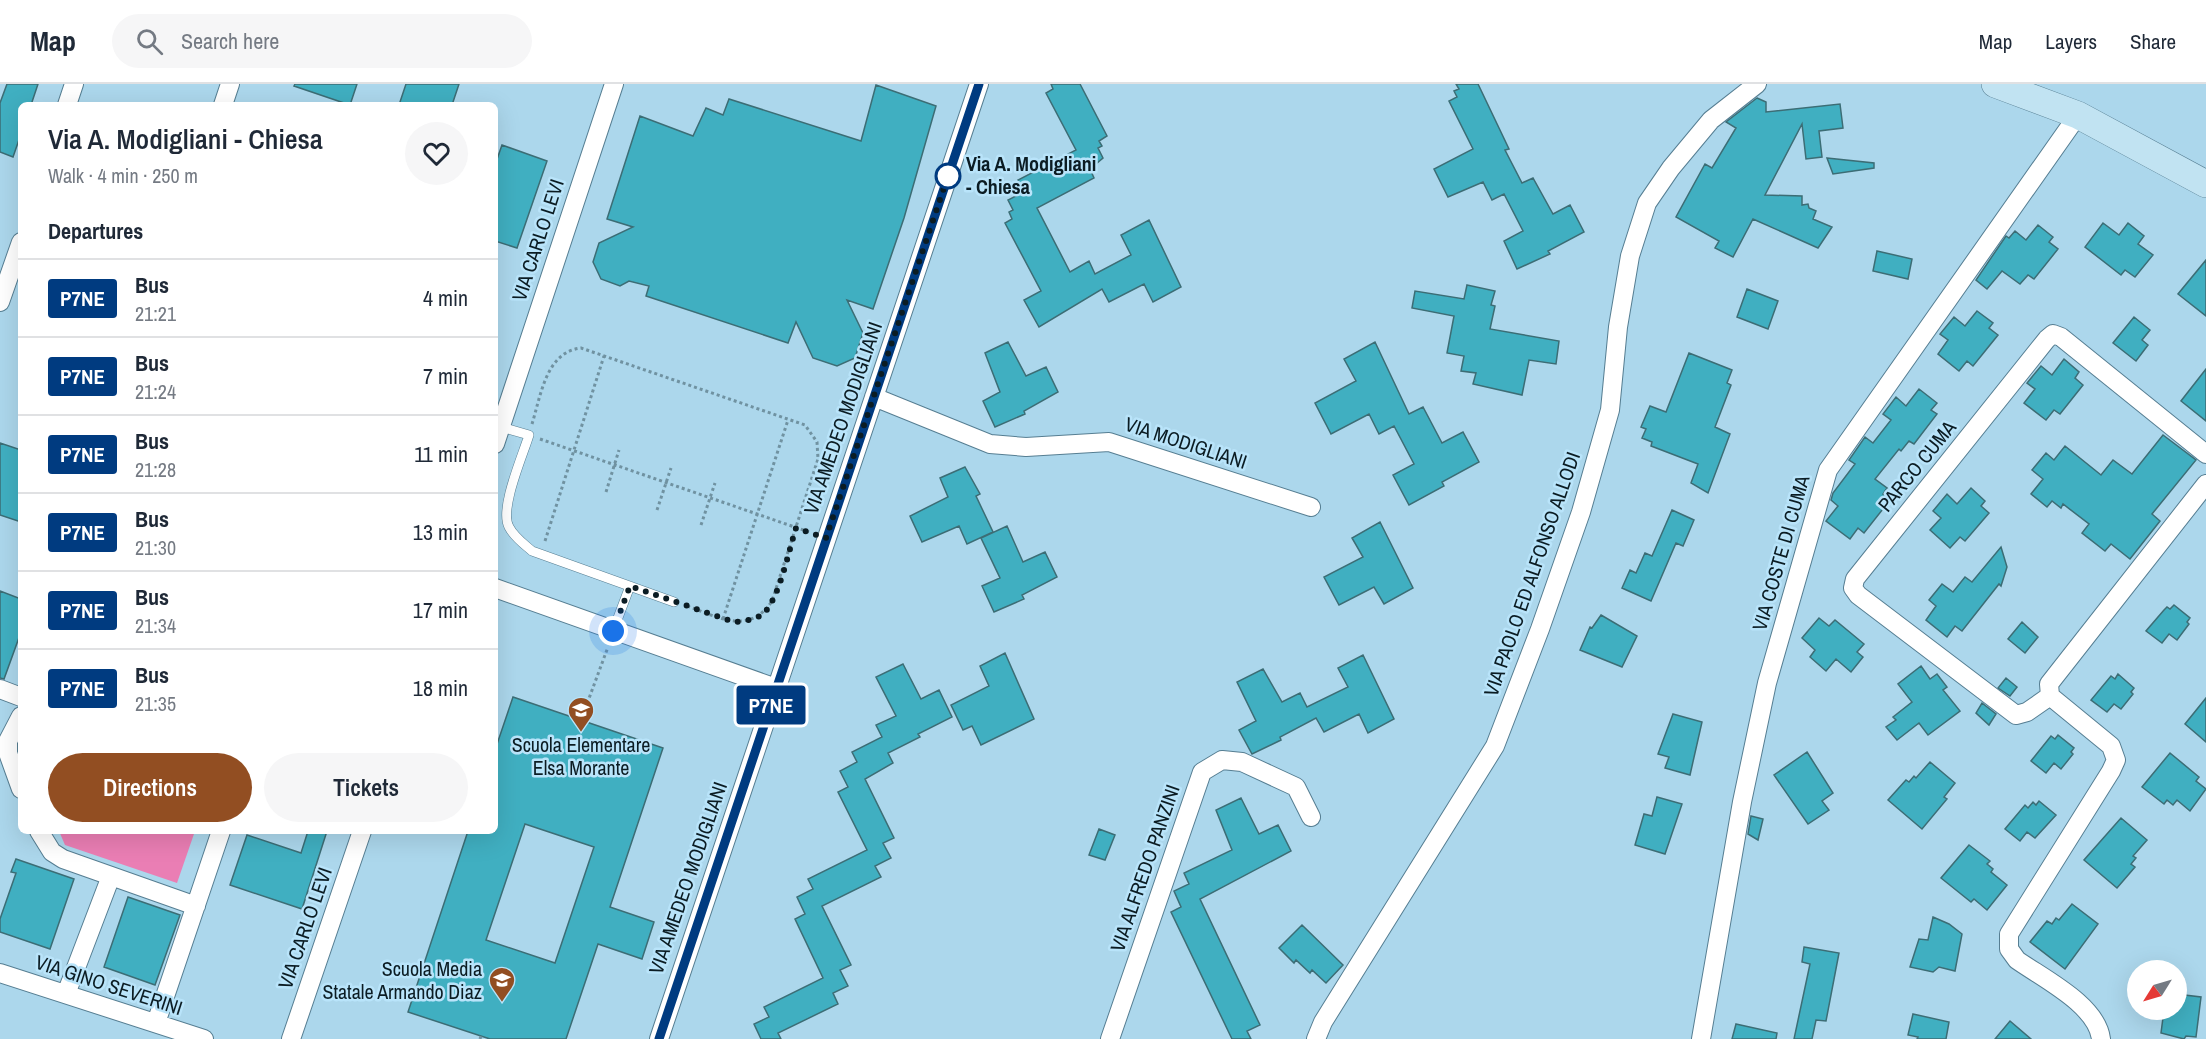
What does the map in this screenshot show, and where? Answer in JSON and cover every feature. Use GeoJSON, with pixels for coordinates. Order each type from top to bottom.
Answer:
{"type":"FeatureCollection","features":[{"type":"Feature","properties":{"kind":"street"},"geometry":{"type":"LineString","coordinates":[[68,102],[74,84]]}},
{"type":"Feature","properties":{"kind":"street"},"geometry":{"type":"LineString","coordinates":[[224,102],[230,84]]}},
{"type":"Feature","properties":{"kind":"street","name":"VIA CARLO LEVI"},"geometry":{"type":"LineString","coordinates":[[498,435],[614,84]]}},
{"type":"Feature","properties":{"kind":"street","name":"VIA AMEDEO MODIGLIANI"},"geometry":{"type":"LineString","coordinates":[[659,1039],[979,84]]}},
{"type":"Feature","properties":{"kind":"street","name":"VIA PAOLO ED ALFONSO ALLODI"},"geometry":{"type":"LineString","coordinates":[[1316,1039],[1323,1022],[1495,746],[1540,629],[1587,490],[1610,410],[1618,327],[1630,256],[1647,203],[1671,168],[1711,120],[1757,84]]}},
{"type":"Feature","properties":{"kind":"street"},"geometry":{"type":"LineString","coordinates":[[1995,84],[2078,115],[2206,184]]}},
{"type":"Feature","properties":{"kind":"street","name":"VIA COSTE DI CUMA"},"geometry":{"type":"LineString","coordinates":[[1701,1039],[1742,802],[1767,683],[1828,470],[2078,115]]}},
{"type":"Feature","properties":{"kind":"street"},"geometry":{"type":"LineString","coordinates":[[0,302],[18,251]]}},
{"type":"Feature","properties":{"kind":"street","name":"PARCO CUMA"},"geometry":{"type":"LineString","coordinates":[[2050,696],[2027,712],[2016,715],[1858,595],[1853,588],[1855,579],[2053,334],[2061,337],[2206,454]]}},
{"type":"Feature","properties":{"kind":"street","name":"VIA MODIGLIANI"},"geometry":{"type":"LineString","coordinates":[[874,397],[990,444],[1026,447],[1109,442],[1311,507]]}},
{"type":"Feature","properties":{"kind":"street"},"geometry":{"type":"LineString","coordinates":[[2101,1039],[2100,1028],[2090,1011],[2017,960],[2009,949],[2009,934],[2116,760],[2111,746],[2050,696],[2049,684],[2206,483]]}},
{"type":"Feature","properties":{"kind":"street"},"geometry":{"type":"LineString","coordinates":[[498,589],[776,688]]}},
{"type":"Feature","properties":{"kind":"street"},"geometry":{"type":"LineString","coordinates":[[0,689],[18,696]]}},
{"type":"Feature","properties":{"kind":"street"},"geometry":{"type":"LineString","coordinates":[[18,722],[8,741],[8,753],[18,781]]}},
{"type":"Feature","properties":{"kind":"street","name":"VIA ALFREDO PANZINI"},"geometry":{"type":"LineString","coordinates":[[1110,1039],[1202,772],[1222,760],[1242,762],[1296,787],[1311,817]]}},
{"type":"Feature","properties":{"kind":"street"},"geometry":{"type":"LineString","coordinates":[[41,834],[52,852],[196,906]]}},
{"type":"Feature","properties":{"kind":"street"},"geometry":{"type":"LineString","coordinates":[[156,1023],[220,834]]}},
{"type":"Feature","properties":{"kind":"street","name":"VIA CARLO LEVI"},"geometry":{"type":"LineString","coordinates":[[291,1039],[361,834]]}},
{"type":"Feature","properties":{"kind":"street"},"geometry":{"type":"LineString","coordinates":[[66,994],[111,876]]}},
{"type":"Feature","properties":{"kind":"street","name":"VIA GINO SEVERINI"},"geometry":{"type":"LineString","coordinates":[[0,973],[204,1039]]}},
{"type":"Feature","properties":{"kind":"lane"},"geometry":{"type":"LineString","coordinates":[[498,435],[529,435],[506,508],[508,525],[517,539],[540,554],[674,602]]}},
{"type":"Feature","properties":{"kind":"lane"},"geometry":{"type":"LineString","coordinates":[[613,631],[630,586]]}},
{"type":"Feature","properties":{"kind":"path"},"geometry":{"type":"LineString","coordinates":[[674,602],[734,622],[750,621],[764,614],[772,601],[796,528],[818,459],[817,442],[805,425],[581,348],[570,349],[557,358],[548,374],[529,435],[573,451],[615,465],[796,528],[826,538]]}},
{"type":"Feature","properties":{"kind":"path"},"geometry":{"type":"LineString","coordinates":[[540,554],[604,356]]}},
{"type":"Feature","properties":{"kind":"path"},"geometry":{"type":"LineString","coordinates":[[723,619],[788,420]]}},
{"type":"Feature","properties":{"kind":"path"},"geometry":{"type":"LineString","coordinates":[[606,492],[619,450]]}},
{"type":"Feature","properties":{"kind":"path"},"geometry":{"type":"LineString","coordinates":[[657,510],[671,468]]}},
{"type":"Feature","properties":{"kind":"path"},"geometry":{"type":"LineString","coordinates":[[701,525],[715,483]]}},
{"type":"Feature","properties":{"kind":"path"},"geometry":{"type":"LineString","coordinates":[[581,720],[613,631]]}},
{"type":"Feature","properties":{"kind":"shaded area"},"geometry":{"type":"Polygon","coordinates":[[[60,834],[194,834],[177,883],[65,845],[60,834]]]}},
{"type":"Feature","properties":{"kind":"building"},"geometry":{"type":"Polygon","coordinates":[[[7,84],[38,84],[32,102],[18,102],[18,143],[13,157],[0,152],[0,103],[7,84]]]}},
{"type":"Feature","properties":{"kind":"building"},"geometry":{"type":"Polygon","coordinates":[[[295,84],[357,84],[351,102],[341,102],[294,86],[295,84]]]}},
{"type":"Feature","properties":{"kind":"building"},"geometry":{"type":"Polygon","coordinates":[[[406,84],[459,84],[453,102],[400,102],[406,84]]]}},
{"type":"Feature","properties":{"kind":"building"},"geometry":{"type":"Polygon","coordinates":[[[1051,84],[1080,84],[1107,136],[1099,141],[1102,146],[1098,148],[1103,158],[1090,169],[1094,178],[1037,208],[1070,272],[1089,261],[1095,274],[1131,255],[1121,235],[1149,220],[1181,287],[1153,302],[1144,284],[1109,302],[1102,289],[1039,327],[1024,300],[1041,291],[1005,223],[1012,219],[1009,212],[1013,210],[1008,200],[1018,195],[1016,191],[1022,188],[1018,180],[1076,150],[1046,93],[1053,89],[1051,84]]]}},
{"type":"Feature","properties":{"kind":"building"},"geometry":{"type":"Polygon","coordinates":[[[1456,84],[1478,84],[1509,149],[1505,150],[1522,183],[1533,178],[1553,214],[1570,205],[1584,232],[1548,251],[1550,254],[1517,269],[1504,241],[1523,231],[1504,194],[1492,200],[1483,182],[1448,197],[1434,169],[1473,149],[1449,101],[1457,97],[1454,91],[1459,89],[1456,84]]]}},
{"type":"Feature","properties":{"kind":"building"},"geometry":{"type":"Polygon","coordinates":[[[876,85],[936,106],[904,218],[873,309],[847,300],[863,333],[855,358],[837,366],[813,358],[796,322],[788,343],[646,296],[649,286],[629,281],[620,286],[601,279],[593,262],[599,243],[633,227],[607,219],[640,116],[693,136],[706,108],[723,115],[729,99],[861,141],[876,85]]]}},
{"type":"Feature","properties":{"kind":"building"},"geometry":{"type":"Polygon","coordinates":[[[1757,98],[1766,102],[1766,112],[1840,104],[1843,128],[1819,131],[1822,157],[1806,159],[1802,124],[1765,195],[1802,196],[1802,205],[1808,204],[1809,208],[1816,211],[1813,219],[1832,227],[1818,248],[1753,219],[1733,257],[1715,248],[1719,241],[1676,217],[1705,164],[1712,168],[1736,128],[1726,122],[1757,98]]]}},
{"type":"Feature","properties":{"kind":"building"},"geometry":{"type":"Polygon","coordinates":[[[502,145],[547,161],[517,248],[498,242],[498,156],[502,145]]]}},
{"type":"Feature","properties":{"kind":"building"},"geometry":{"type":"Polygon","coordinates":[[[1827,158],[1874,163],[1874,168],[1833,174],[1827,158]]]}},
{"type":"Feature","properties":{"kind":"building"},"geometry":{"type":"Polygon","coordinates":[[[2103,223],[2119,235],[2128,223],[2144,236],[2138,244],[2153,255],[2135,277],[2125,270],[2121,275],[2085,247],[2103,223]]]}},
{"type":"Feature","properties":{"kind":"building"},"geometry":{"type":"Polygon","coordinates":[[[2038,225],[2053,237],[2049,242],[2058,249],[2034,279],[2028,275],[2020,284],[2002,271],[1987,289],[1976,280],[2006,236],[2009,238],[2015,231],[2026,240],[2038,225]]]}},
{"type":"Feature","properties":{"kind":"building"},"geometry":{"type":"Polygon","coordinates":[[[1877,251],[1912,259],[1908,279],[1873,271],[1877,251]]]}},
{"type":"Feature","properties":{"kind":"building"},"geometry":{"type":"Polygon","coordinates":[[[2206,260],[2206,316],[2178,294],[2206,260]]]}},
{"type":"Feature","properties":{"kind":"building"},"geometry":{"type":"Polygon","coordinates":[[[1467,285],[1495,291],[1491,305],[1495,306],[1490,329],[1559,341],[1556,364],[1529,360],[1522,395],[1473,384],[1476,373],[1461,371],[1464,356],[1447,353],[1454,316],[1412,308],[1415,291],[1464,299],[1467,285]]]}},
{"type":"Feature","properties":{"kind":"building"},"geometry":{"type":"Polygon","coordinates":[[[1747,289],[1778,301],[1768,329],[1737,317],[1747,289]]]}},
{"type":"Feature","properties":{"kind":"building"},"geometry":{"type":"Polygon","coordinates":[[[1977,311],[1993,323],[1989,328],[1998,335],[1973,366],[1967,361],[1959,371],[1938,354],[1948,340],[1940,334],[1954,317],[1965,326],[1977,311]]]}},
{"type":"Feature","properties":{"kind":"building"},"geometry":{"type":"Polygon","coordinates":[[[2134,317],[2150,330],[2142,340],[2148,345],[2136,361],[2113,343],[2134,317]]]}},
{"type":"Feature","properties":{"kind":"building"},"geometry":{"type":"Polygon","coordinates":[[[1008,342],[1026,376],[1046,367],[1058,392],[1024,411],[1025,414],[995,427],[983,401],[1000,392],[985,353],[1008,342]]]}},
{"type":"Feature","properties":{"kind":"building"},"geometry":{"type":"Polygon","coordinates":[[[1375,342],[1409,414],[1423,407],[1442,443],[1463,432],[1479,462],[1442,482],[1444,486],[1409,505],[1393,475],[1414,464],[1394,426],[1379,434],[1369,414],[1331,434],[1315,403],[1356,381],[1344,359],[1375,342]]]}},
{"type":"Feature","properties":{"kind":"building"},"geometry":{"type":"Polygon","coordinates":[[[1689,353],[1732,370],[1727,383],[1731,385],[1715,427],[1730,434],[1708,493],[1691,483],[1698,464],[1651,446],[1652,442],[1642,438],[1646,429],[1641,427],[1650,406],[1666,412],[1689,353]]]}},
{"type":"Feature","properties":{"kind":"building"},"geometry":{"type":"Polygon","coordinates":[[[2064,359],[2079,372],[2075,378],[2083,385],[2060,414],[2054,410],[2046,420],[2024,403],[2035,389],[2027,383],[2041,366],[2052,375],[2064,359]]]}},
{"type":"Feature","properties":{"kind":"building"},"geometry":{"type":"Polygon","coordinates":[[[2206,369],[2206,421],[2181,401],[2206,369]]]}},
{"type":"Feature","properties":{"kind":"building"},"geometry":{"type":"Polygon","coordinates":[[[1919,389],[1937,403],[1931,410],[1937,414],[1914,444],[1909,441],[1901,451],[1899,449],[1875,479],[1887,488],[1883,494],[1890,500],[1864,533],[1858,528],[1850,539],[1826,521],[1838,506],[1831,500],[1833,493],[1855,464],[1849,460],[1865,437],[1873,443],[1891,420],[1883,414],[1896,397],[1906,406],[1919,389]]]}},
{"type":"Feature","properties":{"kind":"building"},"geometry":{"type":"Polygon","coordinates":[[[2163,435],[2196,460],[2152,514],[2160,521],[2130,559],[2111,544],[2105,551],[2082,533],[2089,524],[2063,504],[2061,508],[2052,501],[2047,507],[2031,494],[2043,479],[2032,470],[2046,453],[2054,460],[2065,446],[2101,475],[2113,460],[2132,474],[2163,435]]]}},
{"type":"Feature","properties":{"kind":"building"},"geometry":{"type":"Polygon","coordinates":[[[0,443],[18,449],[18,521],[0,515],[0,443]]]}},
{"type":"Feature","properties":{"kind":"building"},"geometry":{"type":"Polygon","coordinates":[[[965,467],[980,494],[976,496],[993,532],[967,544],[959,526],[922,542],[910,516],[948,497],[940,478],[965,467]]]}},
{"type":"Feature","properties":{"kind":"building"},"geometry":{"type":"Polygon","coordinates":[[[1971,488],[1985,501],[1981,506],[1989,513],[1965,541],[1960,537],[1950,548],[1930,530],[1941,518],[1933,511],[1947,494],[1957,504],[1971,488]]]}},
{"type":"Feature","properties":{"kind":"building"},"geometry":{"type":"Polygon","coordinates":[[[1672,510],[1694,520],[1683,546],[1676,543],[1651,601],[1622,588],[1630,570],[1636,573],[1645,553],[1652,556],[1672,510]]]}},
{"type":"Feature","properties":{"kind":"building"},"geometry":{"type":"Polygon","coordinates":[[[1380,522],[1413,588],[1384,604],[1374,587],[1339,605],[1324,577],[1363,557],[1352,538],[1380,522]]]}},
{"type":"Feature","properties":{"kind":"building"},"geometry":{"type":"Polygon","coordinates":[[[1007,526],[1023,562],[1045,552],[1057,577],[1022,595],[1024,599],[994,612],[982,586],[1000,578],[981,538],[1007,526]]]}},
{"type":"Feature","properties":{"kind":"building"},"geometry":{"type":"Polygon","coordinates":[[[2001,547],[2007,567],[2001,586],[1999,584],[1962,631],[1955,626],[1947,637],[1926,620],[1936,606],[1929,600],[1942,584],[1953,592],[1965,577],[1972,582],[2001,547]]]}},
{"type":"Feature","properties":{"kind":"building"},"geometry":{"type":"Polygon","coordinates":[[[0,591],[18,598],[18,640],[4,679],[0,678],[0,591]]]}},
{"type":"Feature","properties":{"kind":"building"},"geometry":{"type":"Polygon","coordinates":[[[2174,605],[2190,618],[2187,622],[2189,624],[2177,640],[2169,634],[2162,643],[2146,631],[2167,607],[2170,609],[2174,605]]]}},
{"type":"Feature","properties":{"kind":"building"},"geometry":{"type":"Polygon","coordinates":[[[1601,615],[1637,636],[1622,667],[1580,650],[1590,627],[1592,628],[1601,615]]]}},
{"type":"Feature","properties":{"kind":"building"},"geometry":{"type":"Polygon","coordinates":[[[1819,618],[1829,626],[1835,620],[1864,644],[1857,652],[1863,657],[1851,672],[1836,659],[1826,671],[1810,657],[1815,650],[1802,638],[1819,618]]]}},
{"type":"Feature","properties":{"kind":"building"},"geometry":{"type":"Polygon","coordinates":[[[2022,622],[2038,637],[2025,653],[2008,639],[2022,622]]]}},
{"type":"Feature","properties":{"kind":"building"},"geometry":{"type":"Polygon","coordinates":[[[1005,653],[1034,719],[981,745],[972,726],[963,730],[951,705],[989,686],[980,666],[1005,653]]]}},
{"type":"Feature","properties":{"kind":"building"},"geometry":{"type":"Polygon","coordinates":[[[1363,655],[1394,719],[1368,733],[1359,714],[1324,732],[1316,718],[1280,737],[1281,740],[1252,754],[1239,730],[1256,721],[1237,682],[1263,669],[1282,702],[1300,693],[1307,707],[1348,687],[1338,668],[1363,655]]]}},
{"type":"Feature","properties":{"kind":"building"},"geometry":{"type":"Polygon","coordinates":[[[903,664],[921,699],[939,690],[952,717],[918,734],[920,737],[888,753],[893,763],[865,779],[894,838],[883,843],[891,858],[875,866],[881,877],[822,906],[851,965],[840,970],[848,986],[833,993],[838,1004],[778,1033],[781,1039],[761,1039],[754,1024],[769,1017],[764,1007],[823,978],[795,919],[805,914],[797,897],[813,889],[808,879],[867,850],[838,792],[848,787],[840,771],[857,762],[852,752],[882,737],[876,725],[896,716],[876,677],[903,664]]]}},
{"type":"Feature","properties":{"kind":"building"},"geometry":{"type":"Polygon","coordinates":[[[1921,666],[1930,679],[1937,674],[1947,687],[1943,690],[1960,711],[1928,735],[1919,723],[1897,740],[1886,727],[1896,720],[1893,717],[1912,702],[1898,684],[1921,666]]]}},
{"type":"Feature","properties":{"kind":"building"},"geometry":{"type":"Polygon","coordinates":[[[2118,674],[2134,688],[2131,692],[2133,694],[2121,709],[2114,704],[2107,712],[2091,700],[2111,676],[2115,679],[2118,674]]]}},
{"type":"Feature","properties":{"kind":"building"},"geometry":{"type":"Polygon","coordinates":[[[2006,678],[2017,687],[2010,696],[1998,688],[2006,678]]]}},
{"type":"Feature","properties":{"kind":"building"},"geometry":{"type":"Polygon","coordinates":[[[513,697],[663,748],[610,907],[654,922],[642,959],[598,944],[566,1039],[490,1039],[408,1012],[467,834],[498,834],[498,741],[513,697]],[[525,824],[486,940],[555,963],[594,847],[525,824]]]}},
{"type":"Feature","properties":{"kind":"building"},"geometry":{"type":"Polygon","coordinates":[[[2206,698],[2206,742],[2185,724],[2206,698]]]}},
{"type":"Feature","properties":{"kind":"building"},"geometry":{"type":"Polygon","coordinates":[[[1982,703],[1996,714],[1989,725],[1976,713],[1982,703]]]}},
{"type":"Feature","properties":{"kind":"building"},"geometry":{"type":"Polygon","coordinates":[[[1673,714],[1702,722],[1690,775],[1665,768],[1669,757],[1658,754],[1673,714]]]}},
{"type":"Feature","properties":{"kind":"building"},"geometry":{"type":"Polygon","coordinates":[[[2058,735],[2074,748],[2071,752],[2073,754],[2061,769],[2054,763],[2046,773],[2031,761],[2051,736],[2055,739],[2058,735]]]}},
{"type":"Feature","properties":{"kind":"building"},"geometry":{"type":"Polygon","coordinates":[[[1807,752],[1833,793],[1822,801],[1829,810],[1808,824],[1774,775],[1807,752]]]}},
{"type":"Feature","properties":{"kind":"building"},"geometry":{"type":"Polygon","coordinates":[[[2170,753],[2199,777],[2196,781],[2206,789],[2190,811],[2177,800],[2173,805],[2167,800],[2164,804],[2142,787],[2170,753]]]}},
{"type":"Feature","properties":{"kind":"building"},"geometry":{"type":"Polygon","coordinates":[[[1930,762],[1955,783],[1944,797],[1947,799],[1922,829],[1888,800],[1906,780],[1909,782],[1914,776],[1916,778],[1930,762]]]}},
{"type":"Feature","properties":{"kind":"building"},"geometry":{"type":"Polygon","coordinates":[[[1657,797],[1682,804],[1665,854],[1635,845],[1644,814],[1652,816],[1657,797]]]}},
{"type":"Feature","properties":{"kind":"building"},"geometry":{"type":"Polygon","coordinates":[[[1241,798],[1259,834],[1278,825],[1291,851],[1200,899],[1260,1025],[1247,1031],[1251,1039],[1232,1039],[1171,912],[1181,907],[1174,891],[1189,884],[1184,873],[1232,850],[1216,810],[1241,798]]]}},
{"type":"Feature","properties":{"kind":"building"},"geometry":{"type":"Polygon","coordinates":[[[2039,801],[2056,815],[2035,838],[2027,832],[2020,841],[2005,829],[2025,805],[2028,808],[2033,802],[2036,805],[2039,801]]]}},
{"type":"Feature","properties":{"kind":"building"},"geometry":{"type":"Polygon","coordinates":[[[1751,816],[1763,819],[1758,840],[1748,834],[1751,816]]]}},
{"type":"Feature","properties":{"kind":"building"},"geometry":{"type":"Polygon","coordinates":[[[2121,818],[2147,840],[2133,856],[2136,858],[2131,864],[2135,867],[2117,888],[2084,860],[2121,818]]]}},
{"type":"Feature","properties":{"kind":"building"},"geometry":{"type":"Polygon","coordinates":[[[1099,829],[1115,835],[1105,860],[1089,855],[1099,829]]]}},
{"type":"Feature","properties":{"kind":"building"},"geometry":{"type":"Polygon","coordinates":[[[307,834],[326,834],[302,909],[230,885],[247,835],[301,853],[307,834]]]}},
{"type":"Feature","properties":{"kind":"building"},"geometry":{"type":"Polygon","coordinates":[[[1969,845],[1990,861],[1987,864],[1993,869],[1991,872],[2007,885],[1987,910],[1974,899],[1971,902],[1941,878],[1969,845]]]}},
{"type":"Feature","properties":{"kind":"building"},"geometry":{"type":"Polygon","coordinates":[[[16,859],[74,879],[50,949],[0,932],[0,919],[16,873],[11,872],[16,859]]]}},
{"type":"Feature","properties":{"kind":"building"},"geometry":{"type":"Polygon","coordinates":[[[128,897],[180,915],[155,985],[104,967],[128,897]]]}},
{"type":"Feature","properties":{"kind":"building"},"geometry":{"type":"Polygon","coordinates":[[[2072,904],[2098,924],[2065,969],[2030,942],[2047,921],[2052,924],[2056,918],[2059,920],[2072,904]]]}},
{"type":"Feature","properties":{"kind":"building"},"geometry":{"type":"Polygon","coordinates":[[[1933,917],[1949,924],[1962,934],[1955,971],[1939,967],[1933,972],[1910,967],[1919,939],[1928,940],[1933,917]]]}},
{"type":"Feature","properties":{"kind":"building"},"geometry":{"type":"Polygon","coordinates":[[[1302,925],[1343,965],[1326,983],[1296,960],[1294,963],[1279,948],[1302,925]]]}},
{"type":"Feature","properties":{"kind":"building"},"geometry":{"type":"Polygon","coordinates":[[[1804,947],[1839,953],[1826,1021],[1816,1020],[1812,1039],[1794,1039],[1810,964],[1802,962],[1804,947]]]}},
{"type":"Feature","properties":{"kind":"building"},"geometry":{"type":"Polygon","coordinates":[[[2187,995],[2201,997],[2196,1037],[2186,1036],[2184,1039],[2161,1033],[2163,1020],[2187,1020],[2187,995]]]}},
{"type":"Feature","properties":{"kind":"building"},"geometry":{"type":"Polygon","coordinates":[[[1913,1014],[1949,1022],[1946,1039],[1917,1039],[1918,1037],[1908,1035],[1913,1014]]]}},
{"type":"Feature","properties":{"kind":"building"},"geometry":{"type":"Polygon","coordinates":[[[2010,1021],[2031,1039],[1995,1039],[2010,1021]]]}},
{"type":"Feature","properties":{"kind":"building"},"geometry":{"type":"Polygon","coordinates":[[[1736,1024],[1777,1033],[1776,1039],[1732,1039],[1736,1024]]]}},
{"type":"Feature","properties":{"kind":"bus line","name":"P7NE"},"geometry":{"type":"LineString","coordinates":[[659,1039],[979,84]]}},
{"type":"Feature","properties":{"kind":"place","name":"Via A. Modigliani - Chiesa"},"geometry":{"type":"Point","coordinates":[948,176]}},
{"type":"Feature","properties":{"kind":"place","name":"Scuola Elementare Elsa Morante"},"geometry":{"type":"Point","coordinates":[581,733]}},
{"type":"Feature","properties":{"kind":"place","name":"Scuola Media Statale Armando Diaz"},"geometry":{"type":"Point","coordinates":[502,1003]}},
{"type":"Feature","properties":{"kind":"route"},"geometry":{"type":"LineString","coordinates":[[613,631],[630,586],[734,622],[750,621],[764,614],[772,601],[796,528],[826,538],[948,176]]}}]}
